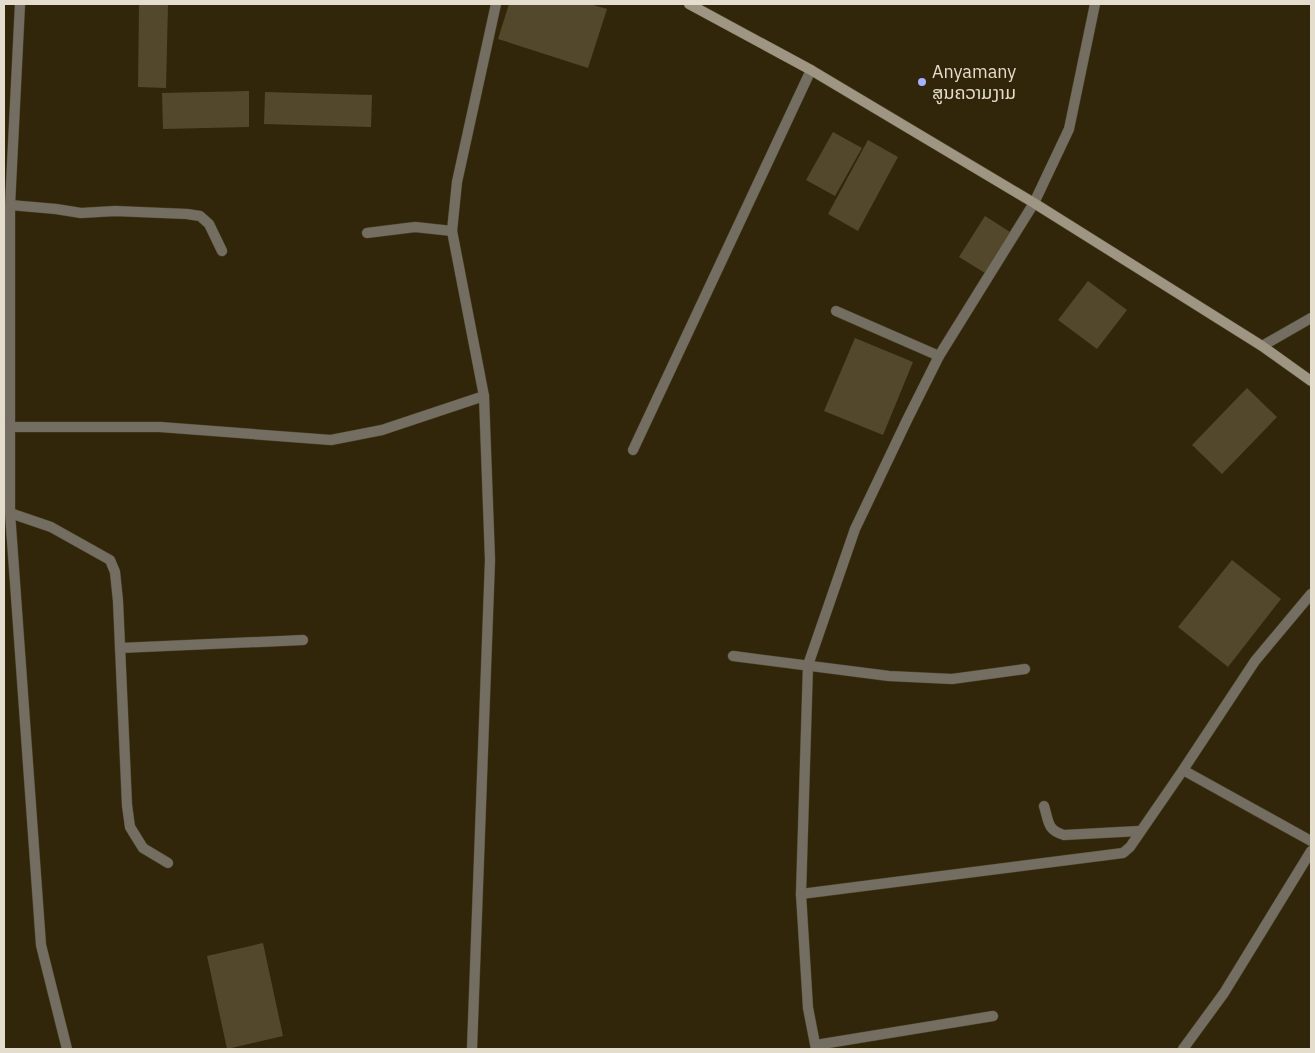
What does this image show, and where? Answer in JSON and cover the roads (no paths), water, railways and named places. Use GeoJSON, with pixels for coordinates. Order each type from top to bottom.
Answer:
{"type":"FeatureCollection","features":[{"type":"Feature","properties":{"kind":"main road"},"geometry":{"type":"LineString","coordinates":[[688,4],[811,70],[1034,203],[1262,346],[1311,381]]}},
{"type":"Feature","properties":{"kind":"street"},"geometry":{"type":"LineString","coordinates":[[20,4],[10,205],[7,221],[10,513],[41,945],[67,1049]]}},
{"type":"Feature","properties":{"kind":"street"},"geometry":{"type":"LineString","coordinates":[[472,1049],[490,560],[484,396],[452,231],[457,182],[496,4]]}},
{"type":"Feature","properties":{"kind":"street"},"geometry":{"type":"LineString","coordinates":[[993,1016],[816,1047],[808,1008],[802,894],[808,666],[855,529],[907,420],[940,356],[1034,203],[1069,129],[1095,4]]}},
{"type":"Feature","properties":{"kind":"street"},"geometry":{"type":"LineString","coordinates":[[633,450],[811,70]]}},
{"type":"Feature","properties":{"kind":"street"},"geometry":{"type":"LineString","coordinates":[[10,205],[81,213],[115,211],[200,216],[209,224],[222,252]]}},
{"type":"Feature","properties":{"kind":"street"},"geometry":{"type":"LineString","coordinates":[[367,233],[415,227],[452,231]]}},
{"type":"Feature","properties":{"kind":"street"},"geometry":{"type":"LineString","coordinates":[[836,311],[940,356]]}},
{"type":"Feature","properties":{"kind":"street"},"geometry":{"type":"LineString","coordinates":[[1262,346],[1311,318]]}},
{"type":"Feature","properties":{"kind":"street"},"geometry":{"type":"LineString","coordinates":[[9,427],[160,426],[331,440],[382,430],[484,396]]}},
{"type":"Feature","properties":{"kind":"street"},"geometry":{"type":"LineString","coordinates":[[10,513],[50,527],[110,560],[115,572],[127,805],[130,827],[143,848],[168,863]]}},
{"type":"Feature","properties":{"kind":"street"},"geometry":{"type":"LineString","coordinates":[[802,894],[1123,853],[1130,847],[1139,831],[1183,770],[1255,660],[1311,594]]}},
{"type":"Feature","properties":{"kind":"street"},"geometry":{"type":"LineString","coordinates":[[120,648],[303,640]]}},
{"type":"Feature","properties":{"kind":"street"},"geometry":{"type":"LineString","coordinates":[[733,656],[889,676],[952,679],[1026,668]]}},
{"type":"Feature","properties":{"kind":"street"},"geometry":{"type":"LineString","coordinates":[[1183,770],[1311,841]]}},
{"type":"Feature","properties":{"kind":"street"},"geometry":{"type":"LineString","coordinates":[[1044,806],[1051,828],[1055,832],[1064,835],[1139,831]]}},
{"type":"Feature","properties":{"kind":"street"},"geometry":{"type":"LineString","coordinates":[[1183,1049],[1224,993],[1311,851]]}},
{"type":"Feature","properties":{"kind":"place","name":"Anyamany ສູນຄວາມງາມ"},"geometry":{"type":"Point","coordinates":[922,82]}}]}
